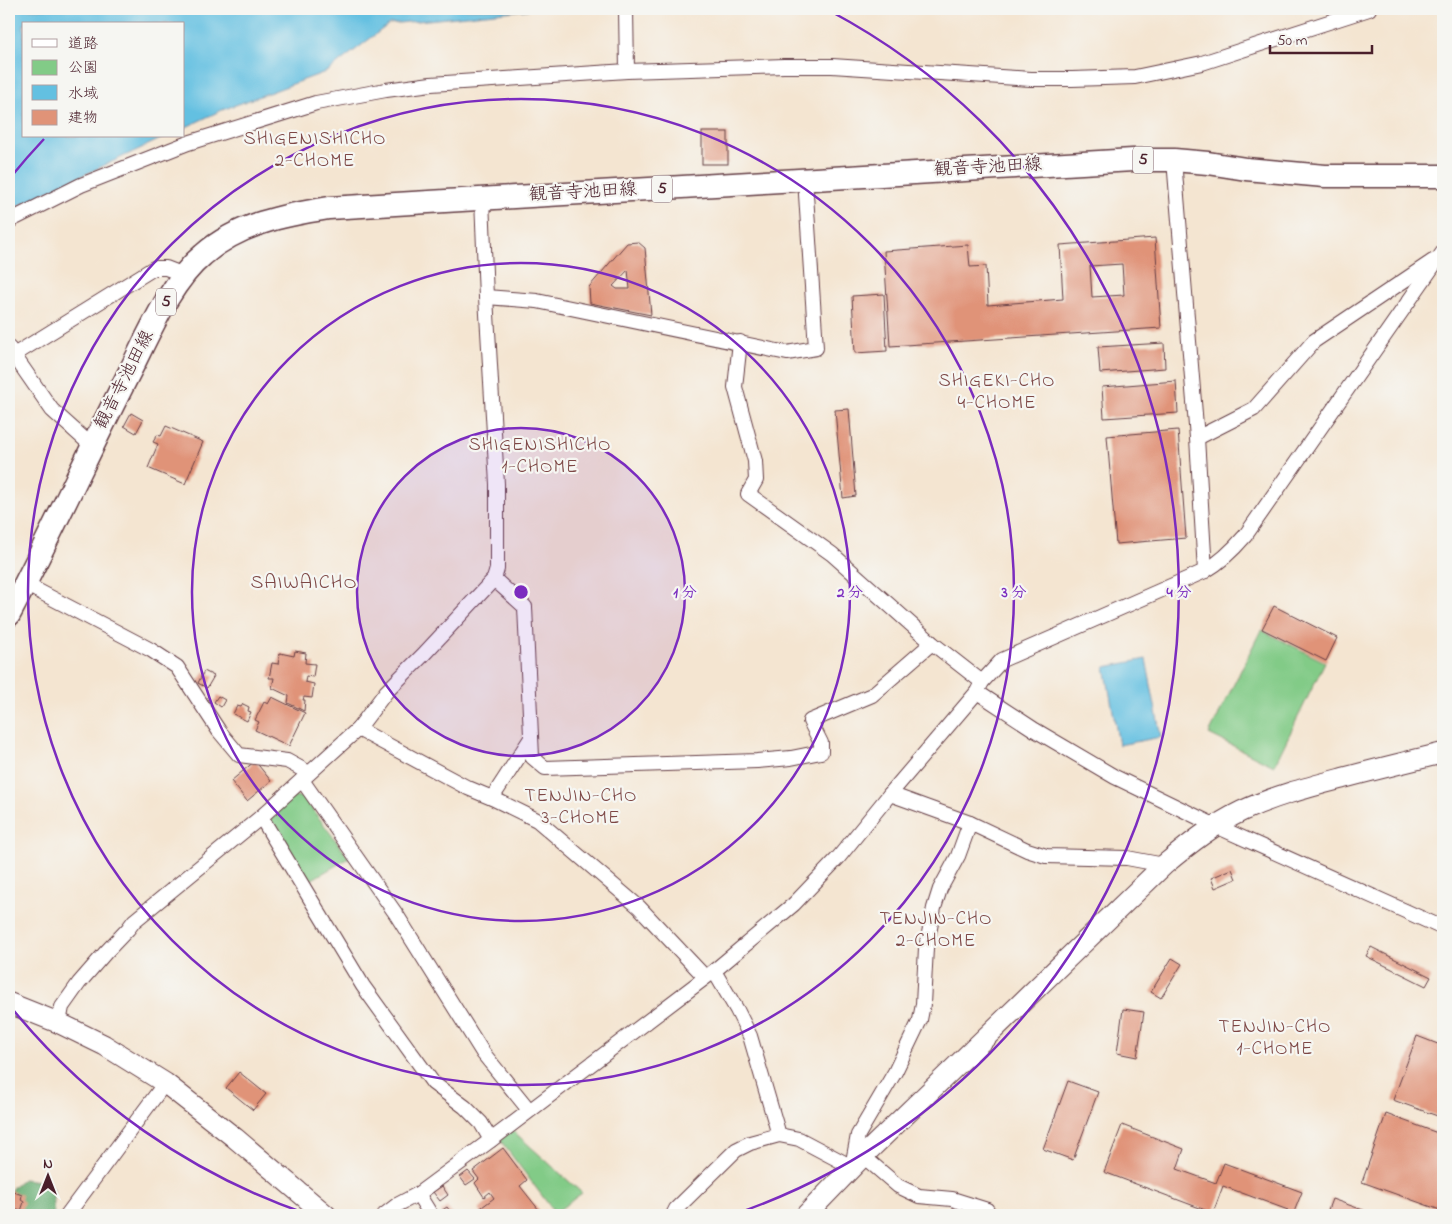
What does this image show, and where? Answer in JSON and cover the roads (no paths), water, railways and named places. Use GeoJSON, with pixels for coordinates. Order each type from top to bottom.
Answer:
{"type":"FeatureCollection","features":[{"type":"Feature","properties":{"kind":"main road","name":"観音寺池田線"},"geometry":{"type":"LineString","coordinates":[[9,615],[157,318],[184,275],[201,256],[223,239],[272,218],[329,208],[1133,160],[1174,160],[1325,176],[1443,176]]}},
{"type":"Feature","properties":{"kind":"street"},"geometry":{"type":"LineString","coordinates":[[626,9],[627,71]]}},
{"type":"Feature","properties":{"kind":"street"},"geometry":{"type":"LineString","coordinates":[[9,221],[81,186],[188,143],[316,103],[386,90],[431,84],[627,71],[784,66],[832,66],[1030,79],[1072,80],[1134,77],[1202,63],[1369,9]]}},
{"type":"Feature","properties":{"kind":"street"},"geometry":{"type":"LineString","coordinates":[[1174,160],[1197,438],[1205,571]]}},
{"type":"Feature","properties":{"kind":"street"},"geometry":{"type":"LineString","coordinates":[[486,297],[537,301],[786,352],[816,348],[805,179]]}},
{"type":"Feature","properties":{"kind":"street"},"geometry":{"type":"LineString","coordinates":[[59,1023],[62,1007],[79,983],[134,921],[261,817],[358,729],[386,692],[494,579],[498,569],[497,484],[482,199]]}},
{"type":"Feature","properties":{"kind":"street"},"geometry":{"type":"LineString","coordinates":[[1197,438],[1254,409],[1314,341],[1441,254]]}},
{"type":"Feature","properties":{"kind":"street"},"geometry":{"type":"LineString","coordinates":[[384,1215],[397,1205],[418,1194],[491,1140],[709,974],[794,904],[838,858],[1002,660],[1205,571],[1218,563],[1245,536],[1441,254]]}},
{"type":"Feature","properties":{"kind":"street"},"geometry":{"type":"LineString","coordinates":[[92,446],[52,410],[10,354],[154,268],[166,268],[184,275]]}},
{"type":"Feature","properties":{"kind":"street"},"geometry":{"type":"LineString","coordinates":[[740,342],[735,386],[755,461],[756,480],[748,494],[832,554],[980,687],[1035,730],[1115,777],[1216,826],[1443,928]]}},
{"type":"Feature","properties":{"kind":"street"},"geometry":{"type":"LineString","coordinates":[[494,579],[525,607],[532,757],[544,768],[757,761],[791,758],[821,752],[821,743],[810,721],[872,695],[932,643]]}},
{"type":"Feature","properties":{"kind":"street"},"geometry":{"type":"LineString","coordinates":[[25,584],[151,650],[177,667],[219,731],[239,755],[288,760],[305,777],[396,914],[484,1054],[529,1110]]}},
{"type":"Feature","properties":{"kind":"street"},"geometry":{"type":"LineString","coordinates":[[358,729],[468,788],[538,820],[638,907],[709,974],[738,1010],[750,1036],[779,1135]]}},
{"type":"Feature","properties":{"kind":"street"},"geometry":{"type":"LineString","coordinates":[[492,798],[531,738]]}},
{"type":"Feature","properties":{"kind":"street"},"geometry":{"type":"LineString","coordinates":[[806,1215],[858,1162],[1164,865],[1195,839],[1249,808],[1270,800],[1314,785],[1443,753]]}},
{"type":"Feature","properties":{"kind":"street"},"geometry":{"type":"LineString","coordinates":[[890,794],[970,824],[1027,850],[1046,856],[1127,858],[1164,865]]}},
{"type":"Feature","properties":{"kind":"street"},"geometry":{"type":"LineString","coordinates":[[261,817],[369,994],[433,1083],[465,1107],[481,1122],[491,1140]]}},
{"type":"Feature","properties":{"kind":"street"},"geometry":{"type":"LineString","coordinates":[[858,1162],[858,1135],[895,1072],[920,1020],[923,1004],[926,948],[934,908],[940,889],[958,856],[970,824]]}},
{"type":"Feature","properties":{"kind":"street"},"geometry":{"type":"LineString","coordinates":[[9,1003],[59,1023],[104,1045],[165,1083],[235,1138],[326,1215]]}},
{"type":"Feature","properties":{"kind":"street"},"geometry":{"type":"LineString","coordinates":[[67,1215],[165,1083]]}},
{"type":"Feature","properties":{"kind":"street"},"geometry":{"type":"LineString","coordinates":[[672,1215],[736,1150],[750,1143],[779,1135],[800,1139],[858,1162],[919,1196],[952,1199],[987,1210],[990,1215]]}},
{"type":"Feature","properties":{"kind":"street"},"geometry":{"type":"LineString","coordinates":[[418,1194],[431,1215]]}},
{"type":"Feature","properties":{"kind":"water"},"geometry":{"type":"Polygon","coordinates":[[[9,9],[534,9],[389,24],[328,71],[222,110],[185,128],[185,22],[22,22],[22,138],[163,138],[9,210],[9,9]]]}},
{"type":"Feature","properties":{"kind":"water"},"geometry":{"type":"Polygon","coordinates":[[[1146,659],[1161,737],[1119,745],[1105,667],[1146,659]]]}},
{"type":"Feature","properties":{"kind":"district","name":"SHIGENISHICHO 2-CHOME"},"geometry":{"type":"Point","coordinates":[315,150]}},
{"type":"Feature","properties":{"kind":"district","name":"SHIGEKI-CHO 4-CHOME"},"geometry":{"type":"Point","coordinates":[997,392]}},
{"type":"Feature","properties":{"kind":"district","name":"SHIGENISHICHO 1-CHOME"},"geometry":{"type":"Point","coordinates":[540,456]}},
{"type":"Feature","properties":{"kind":"district","name":"SAIWAICHO"},"geometry":{"type":"Point","coordinates":[304,583]}},
{"type":"Feature","properties":{"kind":"district","name":"TENJIN-CHO 3-CHOME"},"geometry":{"type":"Point","coordinates":[581,807]}},
{"type":"Feature","properties":{"kind":"district","name":"TENJIN-CHO 2-CHOME"},"geometry":{"type":"Point","coordinates":[936,930]}},
{"type":"Feature","properties":{"kind":"district","name":"TENJIN-CHO 1-CHOME"},"geometry":{"type":"Point","coordinates":[1275,1038]}}]}
